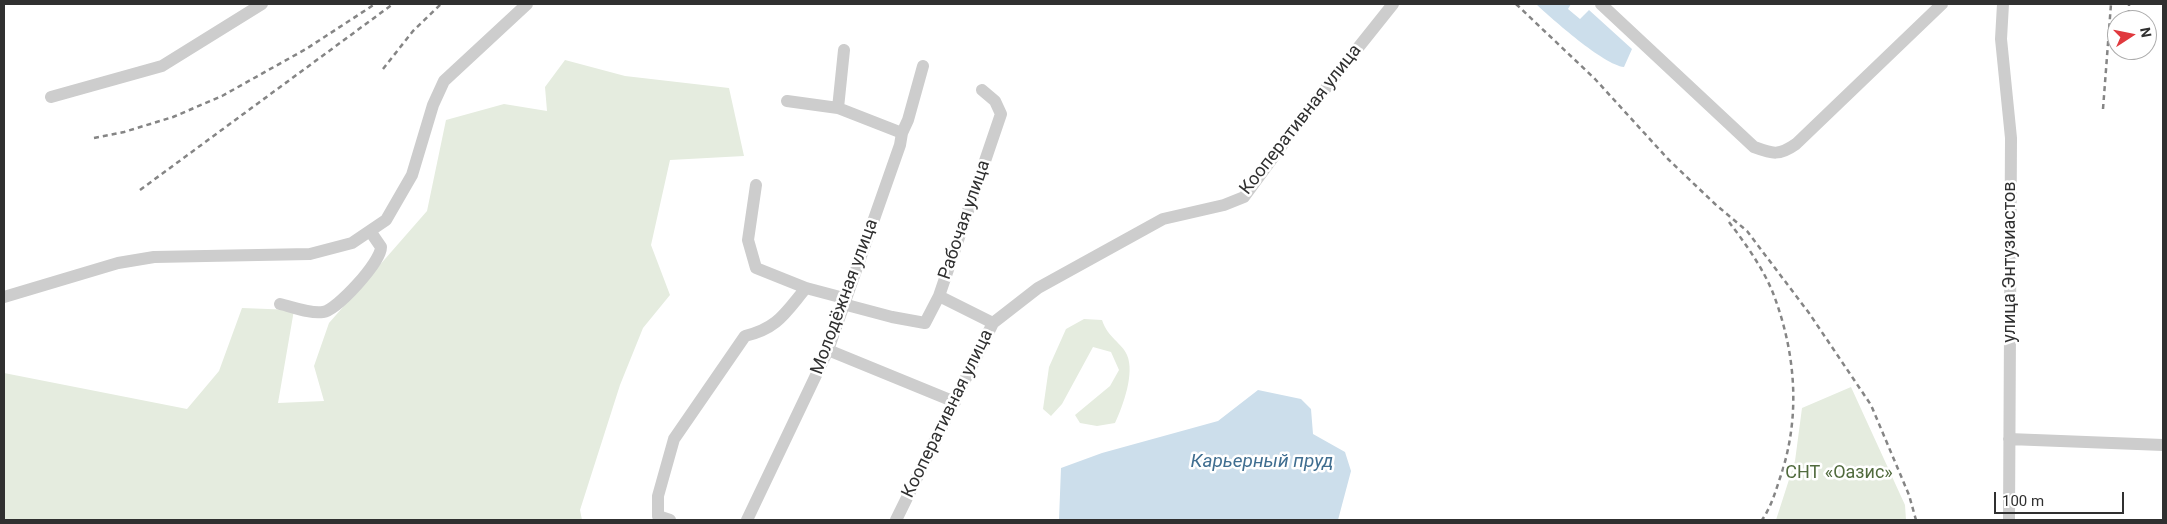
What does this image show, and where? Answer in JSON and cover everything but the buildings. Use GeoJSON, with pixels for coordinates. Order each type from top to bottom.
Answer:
{"type":"FeatureCollection","features":[{"type":"Feature","properties":{"kind":"street"},"geometry":{"type":"LineString","coordinates":[[51,96],[162,66],[262,4]]}},
{"type":"Feature","properties":{"kind":"street"},"geometry":{"type":"LineString","coordinates":[[4,297],[118,263],[154,257],[310,254],[352,243],[386,220],[412,175],[433,105],[444,81],[527,4]]}},
{"type":"Feature","properties":{"kind":"street","name":"Кооперативная улица"},"geometry":{"type":"LineString","coordinates":[[896,520],[993,322],[1038,288],[1163,220],[1224,205],[1244,197],[1302,118],[1393,4]]}},
{"type":"Feature","properties":{"kind":"street"},"geometry":{"type":"LineString","coordinates":[[1601,4],[1754,147],[1769,153],[1784,153],[1796,144],[1942,4]]}},
{"type":"Feature","properties":{"kind":"street","name":"улица Энтузиастов"},"geometry":{"type":"LineString","coordinates":[[2003,4],[2001,39],[2011,138],[2009,520]]}},
{"type":"Feature","properties":{"kind":"street"},"geometry":{"type":"LineString","coordinates":[[838,108],[844,50]]}},
{"type":"Feature","properties":{"kind":"street","name":"Молодёжная улица"},"geometry":{"type":"LineString","coordinates":[[747,520],[828,350],[900,145],[923,66]]}},
{"type":"Feature","properties":{"kind":"street","name":"Рабочая улица"},"geometry":{"type":"LineString","coordinates":[[843,304],[892,318],[925,323],[939,296],[1000,114],[996,101],[982,90]]}},
{"type":"Feature","properties":{"kind":"street"},"geometry":{"type":"LineString","coordinates":[[787,101],[838,108],[902,133]]}},
{"type":"Feature","properties":{"kind":"street"},"geometry":{"type":"LineString","coordinates":[[756,185],[748,240],[756,268],[806,288],[840,297],[843,304]]}},
{"type":"Feature","properties":{"kind":"street"},"geometry":{"type":"LineString","coordinates":[[280,304],[317,313],[332,309],[377,260],[381,247],[370,231]]}},
{"type":"Feature","properties":{"kind":"street"},"geometry":{"type":"LineString","coordinates":[[670,520],[658,516],[658,496],[674,439],[744,336],[761,332],[777,323],[806,288]]}},
{"type":"Feature","properties":{"kind":"street"},"geometry":{"type":"LineString","coordinates":[[939,296],[993,322]]}},
{"type":"Feature","properties":{"kind":"street"},"geometry":{"type":"LineString","coordinates":[[828,350],[955,402]]}},
{"type":"Feature","properties":{"kind":"street"},"geometry":{"type":"LineString","coordinates":[[2009,439],[2163,445]]}},
{"type":"Feature","properties":{"kind":"green space"},"geometry":{"type":"Polygon","coordinates":[[[565,60],[625,76],[729,88],[744,156],[670,160],[651,245],[670,295],[643,328],[620,385],[580,510],[582,520],[4,520],[4,373],[187,409],[219,371],[242,308],[294,310],[278,403],[324,401],[314,366],[329,323],[427,211],[446,120],[504,104],[547,111],[545,87],[565,60]]]}},
{"type":"Feature","properties":{"kind":"green space"},"geometry":{"type":"Polygon","coordinates":[[[1084,319],[1102,320],[1111,336],[1127,355],[1130,371],[1129,380],[1115,423],[1097,426],[1080,423],[1075,415],[1110,386],[1119,370],[1111,352],[1093,347],[1062,404],[1051,416],[1043,409],[1049,367],[1066,329],[1084,319]]]}},
{"type":"Feature","properties":{"kind":"green space","name":"СНТ «Оазис»"},"geometry":{"type":"Polygon","coordinates":[[[1851,387],[1905,505],[1906,520],[1776,520],[1795,461],[1802,408],[1851,387]]]}},
{"type":"Feature","properties":{"kind":"water"},"geometry":{"type":"Polygon","coordinates":[[[1536,4],[1571,4],[1568,9],[1580,19],[1589,10],[1632,49],[1624,67],[1615,64],[1592,50],[1536,4]]]}},
{"type":"Feature","properties":{"kind":"water","name":"Карьерный пруд"},"geometry":{"type":"Polygon","coordinates":[[[1258,390],[1301,399],[1311,409],[1313,434],[1345,452],[1351,471],[1338,520],[1059,520],[1061,468],[1102,453],[1218,421],[1258,390]]]}},
{"type":"Feature","properties":{"kind":"railway"},"geometry":{"type":"LineString","coordinates":[[94,138],[124,132],[173,117],[222,96],[306,49],[375,4]]}},
{"type":"Feature","properties":{"kind":"railway"},"geometry":{"type":"LineString","coordinates":[[140,190],[393,4]]}},
{"type":"Feature","properties":{"kind":"railway"},"geometry":{"type":"LineString","coordinates":[[383,69],[413,31],[441,4]]}},
{"type":"Feature","properties":{"kind":"railway"},"geometry":{"type":"LineString","coordinates":[[1516,4],[1595,79],[1668,159],[1715,204],[1747,231],[1809,313],[1871,405],[1909,495],[1916,520]]}},
{"type":"Feature","properties":{"kind":"railway"},"geometry":{"type":"LineString","coordinates":[[2103,109],[2111,4]]}},
{"type":"Feature","properties":{"kind":"railway"},"geometry":{"type":"LineString","coordinates":[[2129,4],[2129,10]]}},
{"type":"Feature","properties":{"kind":"railway"},"geometry":{"type":"LineString","coordinates":[[1729,222],[1753,256],[1773,293],[1781,316],[1791,362],[1793,408],[1787,455],[1770,505],[1762,520]]}}]}
